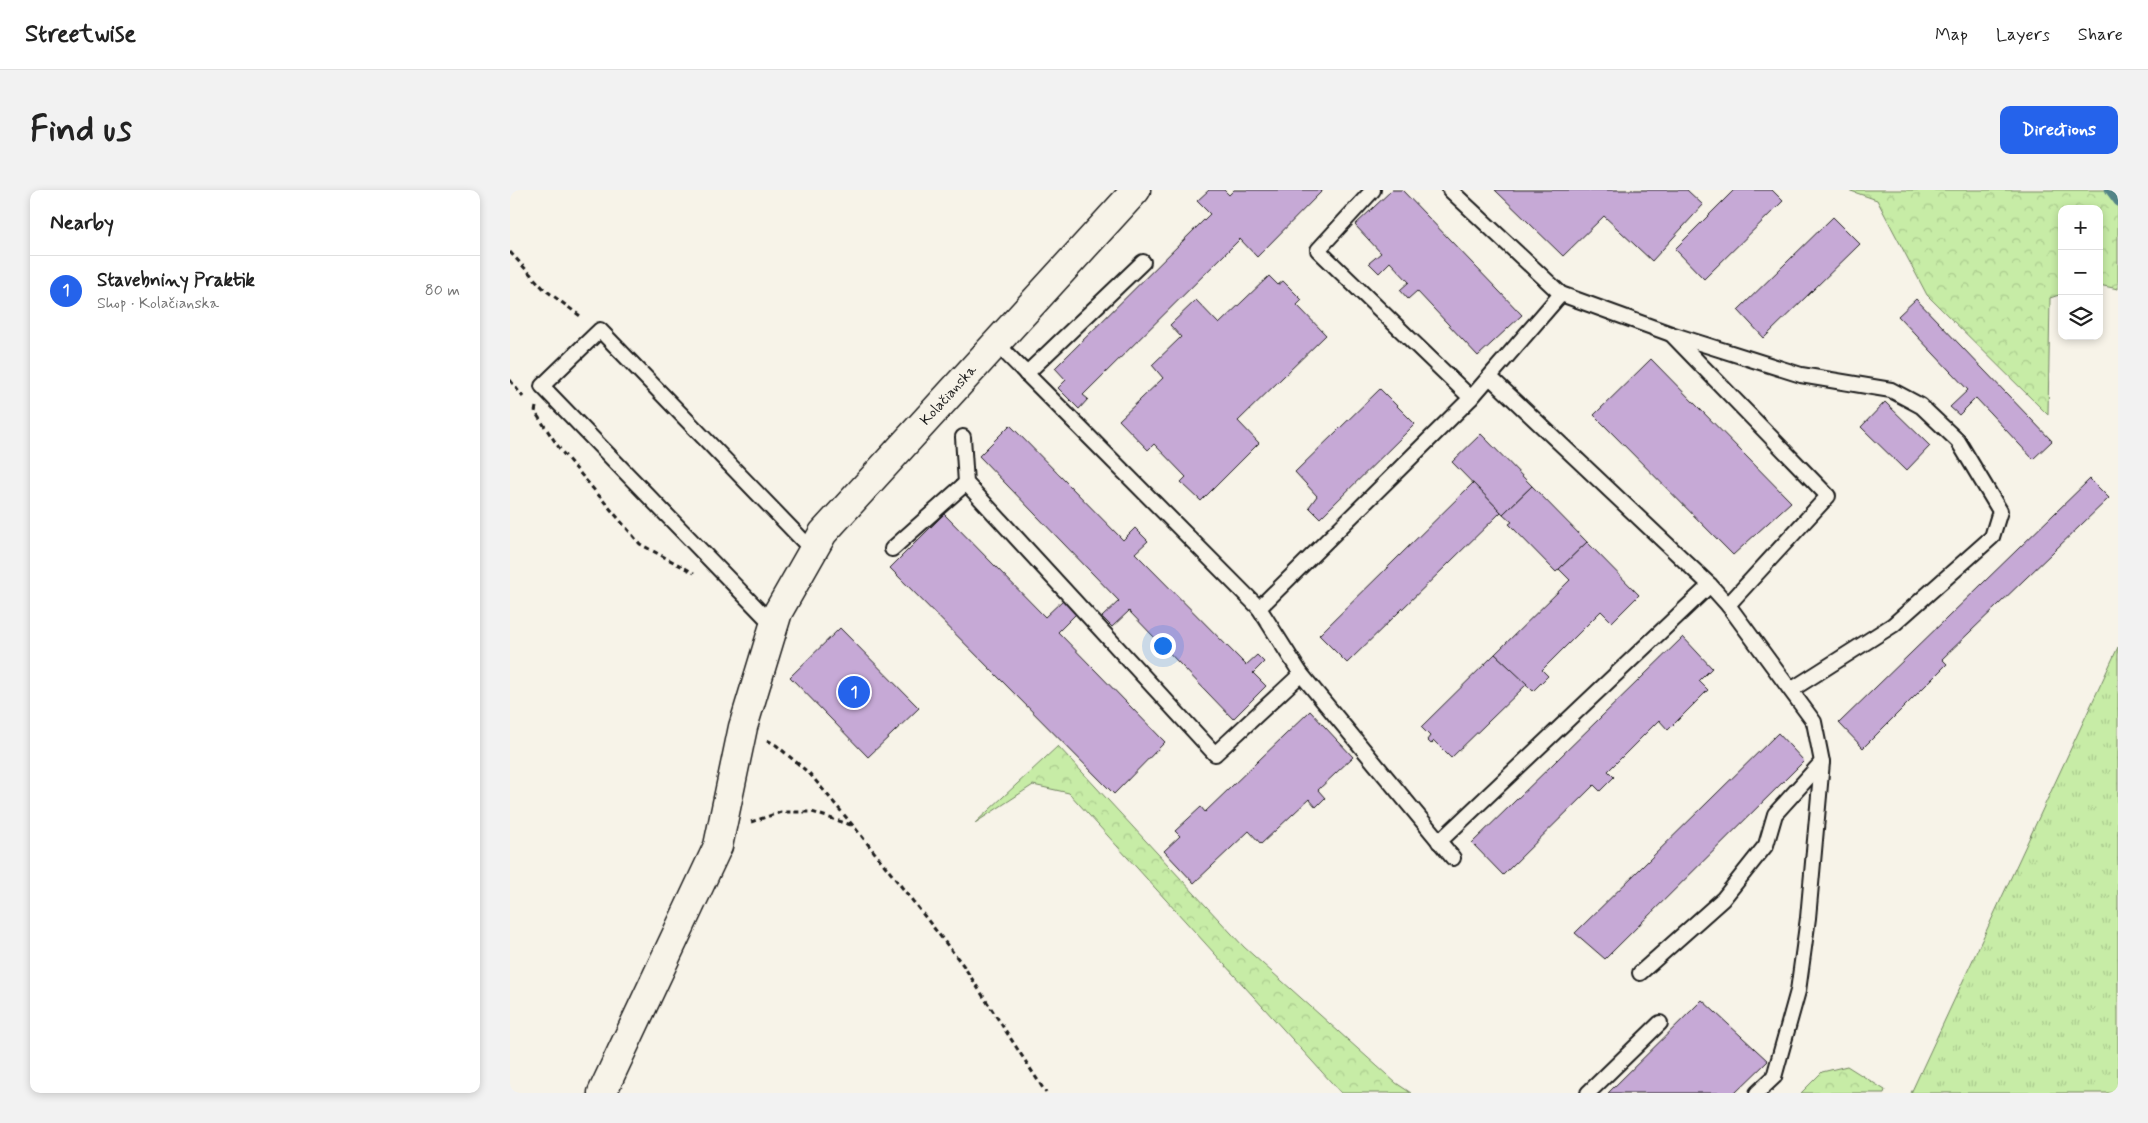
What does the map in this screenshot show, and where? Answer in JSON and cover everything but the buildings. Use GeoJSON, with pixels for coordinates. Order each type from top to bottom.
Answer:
{"type":"FeatureCollection","features":[{"type":"Feature","properties":{"kind":"street","name":"Kolačianska"},"geometry":{"type":"LineString","coordinates":[[602,1093],[718,846],[743,727],[776,619],[823,533],[1136,190]]}},
{"type":"Feature","properties":{"kind":"lane"},"geometry":{"type":"LineString","coordinates":[[1372,190],[1318,250],[1471,398]]}},
{"type":"Feature","properties":{"kind":"lane"},"geometry":{"type":"LineString","coordinates":[[1450,190],[1561,294],[1671,334],[1801,375],[1891,390],[1921,406],[1958,441],[2000,511],[1992,537],[1893,625],[1791,690]]}},
{"type":"Feature","properties":{"kind":"lane"},"geometry":{"type":"LineString","coordinates":[[1026,374],[1143,262]]}},
{"type":"Feature","properties":{"kind":"lane"},"geometry":{"type":"LineString","coordinates":[[1258,608],[1491,378],[1561,294]]}},
{"type":"Feature","properties":{"kind":"lane"},"geometry":{"type":"LineString","coordinates":[[776,619],[735,586],[542,386],[600,330],[813,551]]}},
{"type":"Feature","properties":{"kind":"lane"},"geometry":{"type":"LineString","coordinates":[[1671,334],[1828,496],[1728,605]]}},
{"type":"Feature","properties":{"kind":"lane"},"geometry":{"type":"LineString","coordinates":[[996,344],[1258,608],[1301,674],[1453,858]]}},
{"type":"Feature","properties":{"kind":"lane"},"geometry":{"type":"LineString","coordinates":[[1491,378],[1710,585],[1728,605],[1814,722],[1822,762],[1808,918],[1798,991],[1774,1077],[1757,1093]]}},
{"type":"Feature","properties":{"kind":"lane"},"geometry":{"type":"LineString","coordinates":[[963,437],[966,484],[1215,754],[1301,674]]}},
{"type":"Feature","properties":{"kind":"lane"},"geometry":{"type":"LineString","coordinates":[[892,549],[966,484]]}},
{"type":"Feature","properties":{"kind":"lane"},"geometry":{"type":"LineString","coordinates":[[1439,842],[1710,585]]}},
{"type":"Feature","properties":{"kind":"lane"},"geometry":{"type":"LineString","coordinates":[[1640,973],[1723,899],[1766,845],[1775,814],[1822,762]]}},
{"type":"Feature","properties":{"kind":"lane"},"geometry":{"type":"LineString","coordinates":[[1588,1093],[1660,1023]]}},
{"type":"Feature","properties":{"kind":"path"},"geometry":{"type":"LineString","coordinates":[[510,252],[544,289],[600,330]]}},
{"type":"Feature","properties":{"kind":"path"},"geometry":{"type":"LineString","coordinates":[[542,386],[535,412],[562,452],[640,544],[687,571],[735,586]]}},
{"type":"Feature","properties":{"kind":"path"},"geometry":{"type":"LineString","coordinates":[[743,727],[776,745],[810,774],[853,825],[963,965],[1046,1093]]}},
{"type":"Feature","properties":{"kind":"path"},"geometry":{"type":"LineString","coordinates":[[718,846],[748,823],[781,812],[812,812],[853,825]]}},
{"type":"Feature","properties":{"kind":"green space"},"geometry":{"type":"Polygon","coordinates":[[[1848,190],[2118,190],[2118,289],[2103,286],[2103,205],[2058,205],[2058,295],[2050,298],[2048,415],[1927,295],[1877,200],[1848,190]]]}},
{"type":"Feature","properties":{"kind":"green space"},"geometry":{"type":"Polygon","coordinates":[[[2118,647],[2118,1093],[1911,1093],[2118,647]]]}},
{"type":"Feature","properties":{"kind":"green space"},"geometry":{"type":"Polygon","coordinates":[[[1058,746],[1244,947],[1396,1083],[1411,1093],[1341,1093],[1069,793],[1033,785],[975,823],[1058,746]]]}},
{"type":"Feature","properties":{"kind":"green space"},"geometry":{"type":"Polygon","coordinates":[[[1847,1066],[1885,1090],[1884,1093],[1801,1093],[1822,1072],[1847,1066]]]}},
{"type":"Feature","properties":{"kind":"waterway"},"geometry":{"type":"LineString","coordinates":[[2109,190],[2118,202]]}},
{"type":"Feature","properties":{"kind":"place","name":"Stavebniny Praktik"},"geometry":{"type":"Point","coordinates":[854,692]}}]}
